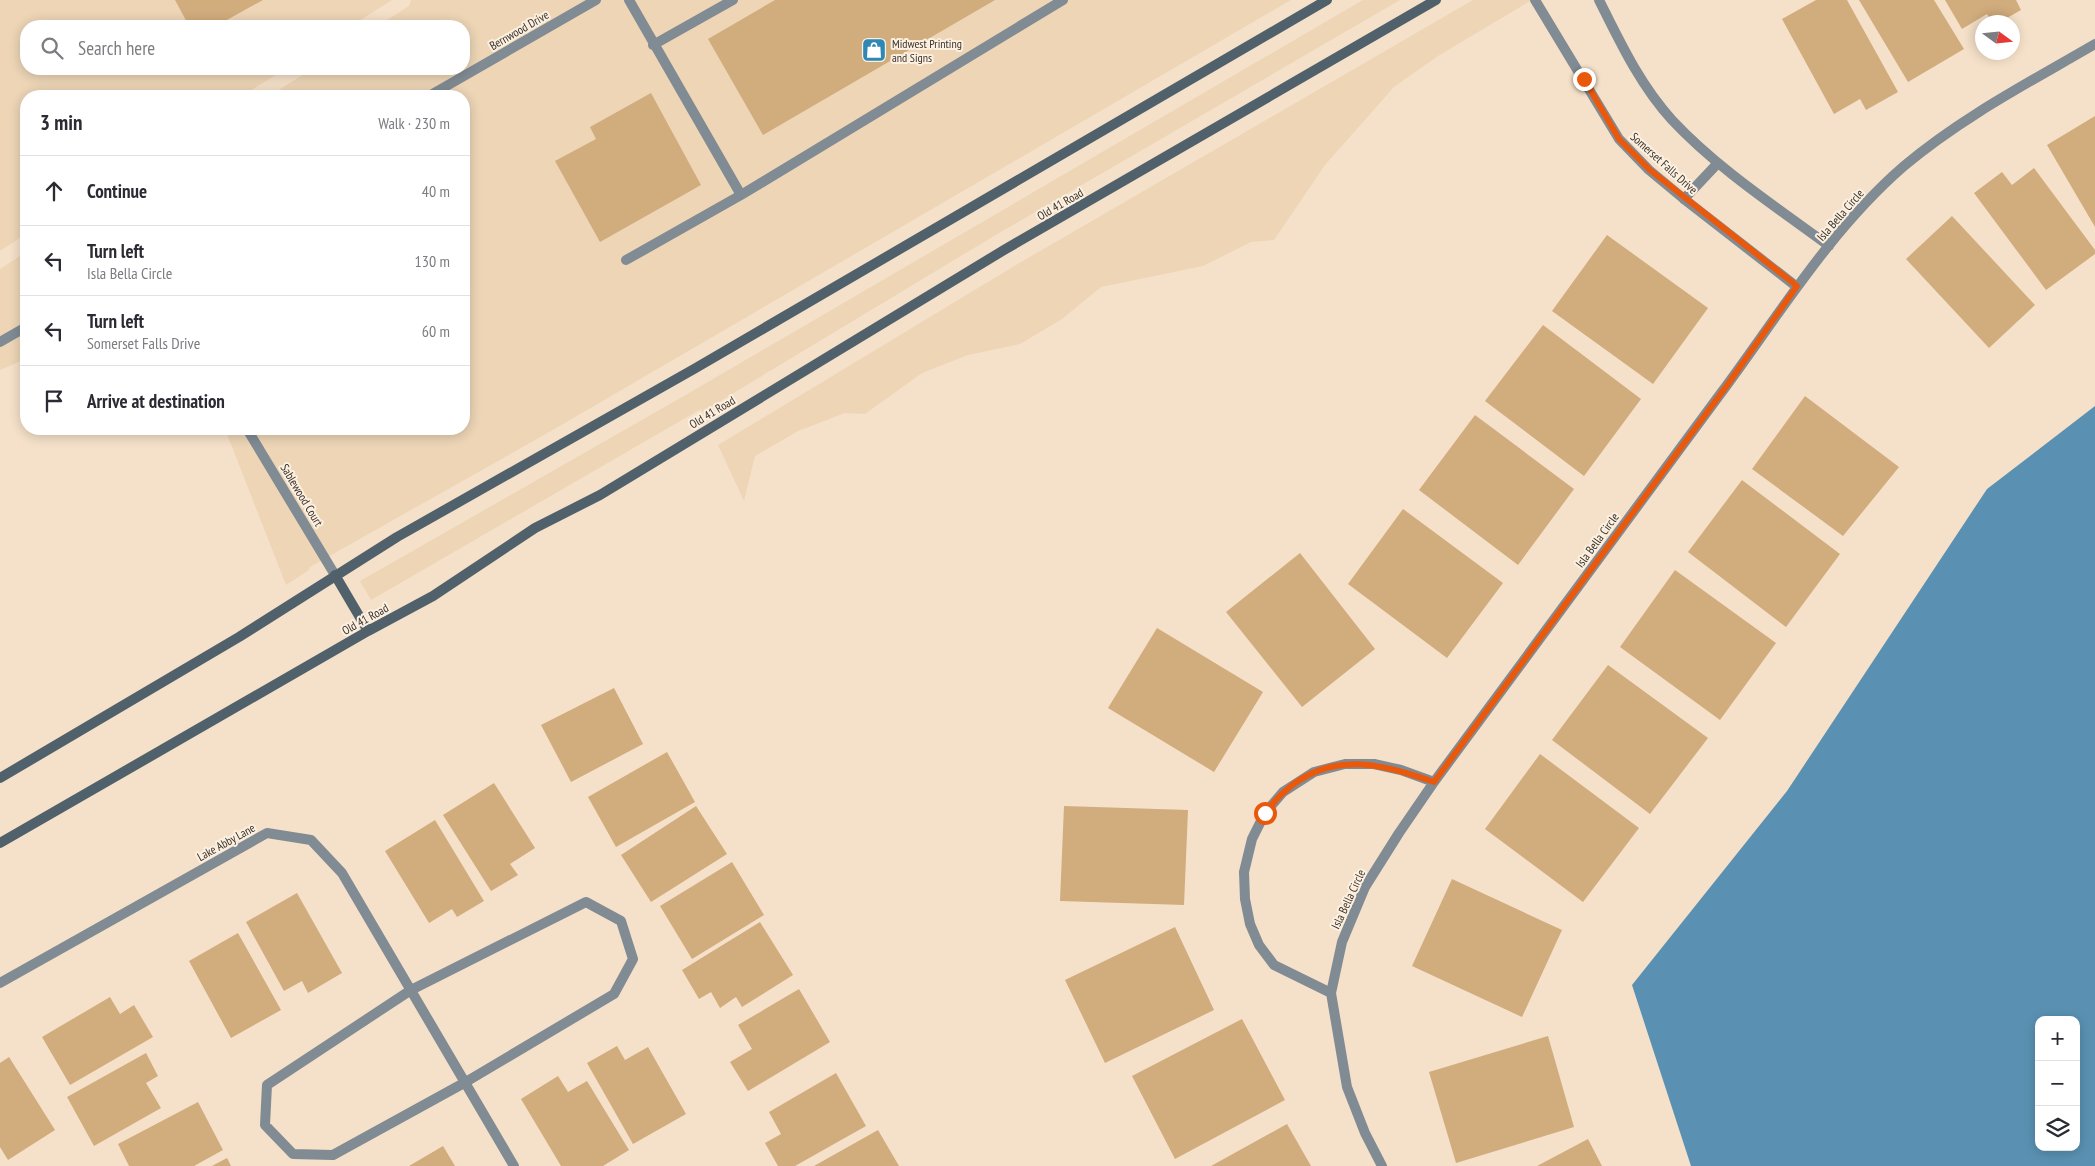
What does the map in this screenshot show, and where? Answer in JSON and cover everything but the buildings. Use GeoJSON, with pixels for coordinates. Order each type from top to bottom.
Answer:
{"type":"FeatureCollection","features":[{"type":"Feature","properties":{"kind":"street","name":"Bernwood Drive"},"geometry":{"type":"LineString","coordinates":[[470,72],[596,0]]}},
{"type":"Feature","properties":{"kind":"street"},"geometry":{"type":"LineString","coordinates":[[629,0],[741,195]]}},
{"type":"Feature","properties":{"kind":"street"},"geometry":{"type":"LineString","coordinates":[[654,45],[733,0]]}},
{"type":"Feature","properties":{"kind":"street"},"geometry":{"type":"LineString","coordinates":[[626,260],[741,195],[1063,0]]}},
{"type":"Feature","properties":{"kind":"street"},"geometry":{"type":"LineString","coordinates":[[0,778],[239,637],[397,537],[694,369],[1327,0]]}},
{"type":"Feature","properties":{"kind":"street","name":"Old 41 Road"},"geometry":{"type":"LineString","coordinates":[[0,843],[368,631],[433,596],[535,528],[600,495],[1004,250],[1436,0]]}},
{"type":"Feature","properties":{"kind":"street","name":"Somerset Falls Drive"},"geometry":{"type":"LineString","coordinates":[[1535,0],[1619,139],[1650,170],[1797,286]]}},
{"type":"Feature","properties":{"kind":"street"},"geometry":{"type":"LineString","coordinates":[[1599,0],[1634,68],[1671,119],[1717,164],[1829,246]]}},
{"type":"Feature","properties":{"kind":"street","name":"Isla Bella Circle"},"geometry":{"type":"LineString","coordinates":[[1382,1166],[1365,1133],[1347,1087],[1331,993],[1342,942],[1364,888],[1434,782],[1728,384],[1797,286],[1858,211],[1904,166],[1960,123],[2095,44]]}},
{"type":"Feature","properties":{"kind":"street","name":"Bernwood Drive"},"geometry":{"type":"LineString","coordinates":[[439,90],[466,75]]}},
{"type":"Feature","properties":{"kind":"street"},"geometry":{"type":"LineString","coordinates":[[1684,198],[1717,164]]}},
{"type":"Feature","properties":{"kind":"street"},"geometry":{"type":"LineString","coordinates":[[0,342],[20,330]]}},
{"type":"Feature","properties":{"kind":"street","name":"Sablewood Court"},"geometry":{"type":"LineString","coordinates":[[251,435],[335,575]]}},
{"type":"Feature","properties":{"kind":"street"},"geometry":{"type":"LineString","coordinates":[[335,575],[368,631]]}},
{"type":"Feature","properties":{"kind":"street"},"geometry":{"type":"LineString","coordinates":[[1331,993],[1274,965],[1259,945],[1250,924],[1245,899],[1244,872],[1252,839],[1265,813],[1284,792],[1314,772],[1345,764],[1374,764],[1402,770],[1434,782]]}},
{"type":"Feature","properties":{"kind":"street","name":"Lake Abby Lane"},"geometry":{"type":"LineString","coordinates":[[0,983],[267,834],[311,840],[342,874],[514,1166]]}},
{"type":"Feature","properties":{"kind":"street"},"geometry":{"type":"LineString","coordinates":[[586,902],[621,921],[633,959],[614,994],[464,1083],[333,1155],[293,1154],[265,1125],[267,1085],[411,990],[586,902]]}},
{"type":"Feature","properties":{"kind":"shaded area"},"geometry":{"type":"Polygon","coordinates":[[[0,0],[392,0],[360,20],[20,20],[20,75],[275,75],[252,90],[20,90],[20,238],[0,251],[0,0]]]}},
{"type":"Feature","properties":{"kind":"shaded area"},"geometry":{"type":"Polygon","coordinates":[[[411,0],[1291,0],[551,431],[310,567],[309,570],[286,585],[227,435],[470,435],[470,90],[279,90],[302,75],[470,75],[470,20],[387,20],[409,6],[411,0]]]}},
{"type":"Feature","properties":{"kind":"shaded area"},"geometry":{"type":"Polygon","coordinates":[[[1363,0],[1400,0],[994,236],[702,412],[701,409],[371,600],[360,581],[689,393],[1363,0]]]}},
{"type":"Feature","properties":{"kind":"shaded area"},"geometry":{"type":"Polygon","coordinates":[[[1473,0],[1532,0],[1438,56],[1394,87],[1325,165],[1274,240],[1251,242],[1203,266],[1101,287],[1062,319],[1020,344],[968,355],[922,373],[865,414],[845,413],[798,431],[755,456],[744,501],[718,445],[1016,265],[1473,0]]]}},
{"type":"Feature","properties":{"kind":"shaded area"},"geometry":{"type":"Polygon","coordinates":[[[20,256],[20,362],[0,370],[0,269],[20,256]]]}},
{"type":"Feature","properties":{"kind":"water"},"geometry":{"type":"Polygon","coordinates":[[[2095,406],[2095,1166],[1691,1166],[1632,985],[1787,791],[1987,489],[2095,406]]]}},
{"type":"Feature","properties":{"kind":"place","name":"Midwest Printing and Signs"},"geometry":{"type":"Point","coordinates":[874,50]}},
{"type":"Feature","properties":{"kind":"route"},"geometry":{"type":"LineString","coordinates":[[1265,813],[1284,792],[1314,772],[1345,764],[1374,764],[1402,770],[1434,782],[1728,384],[1797,286],[1650,170],[1619,139],[1584,79]]}}]}
